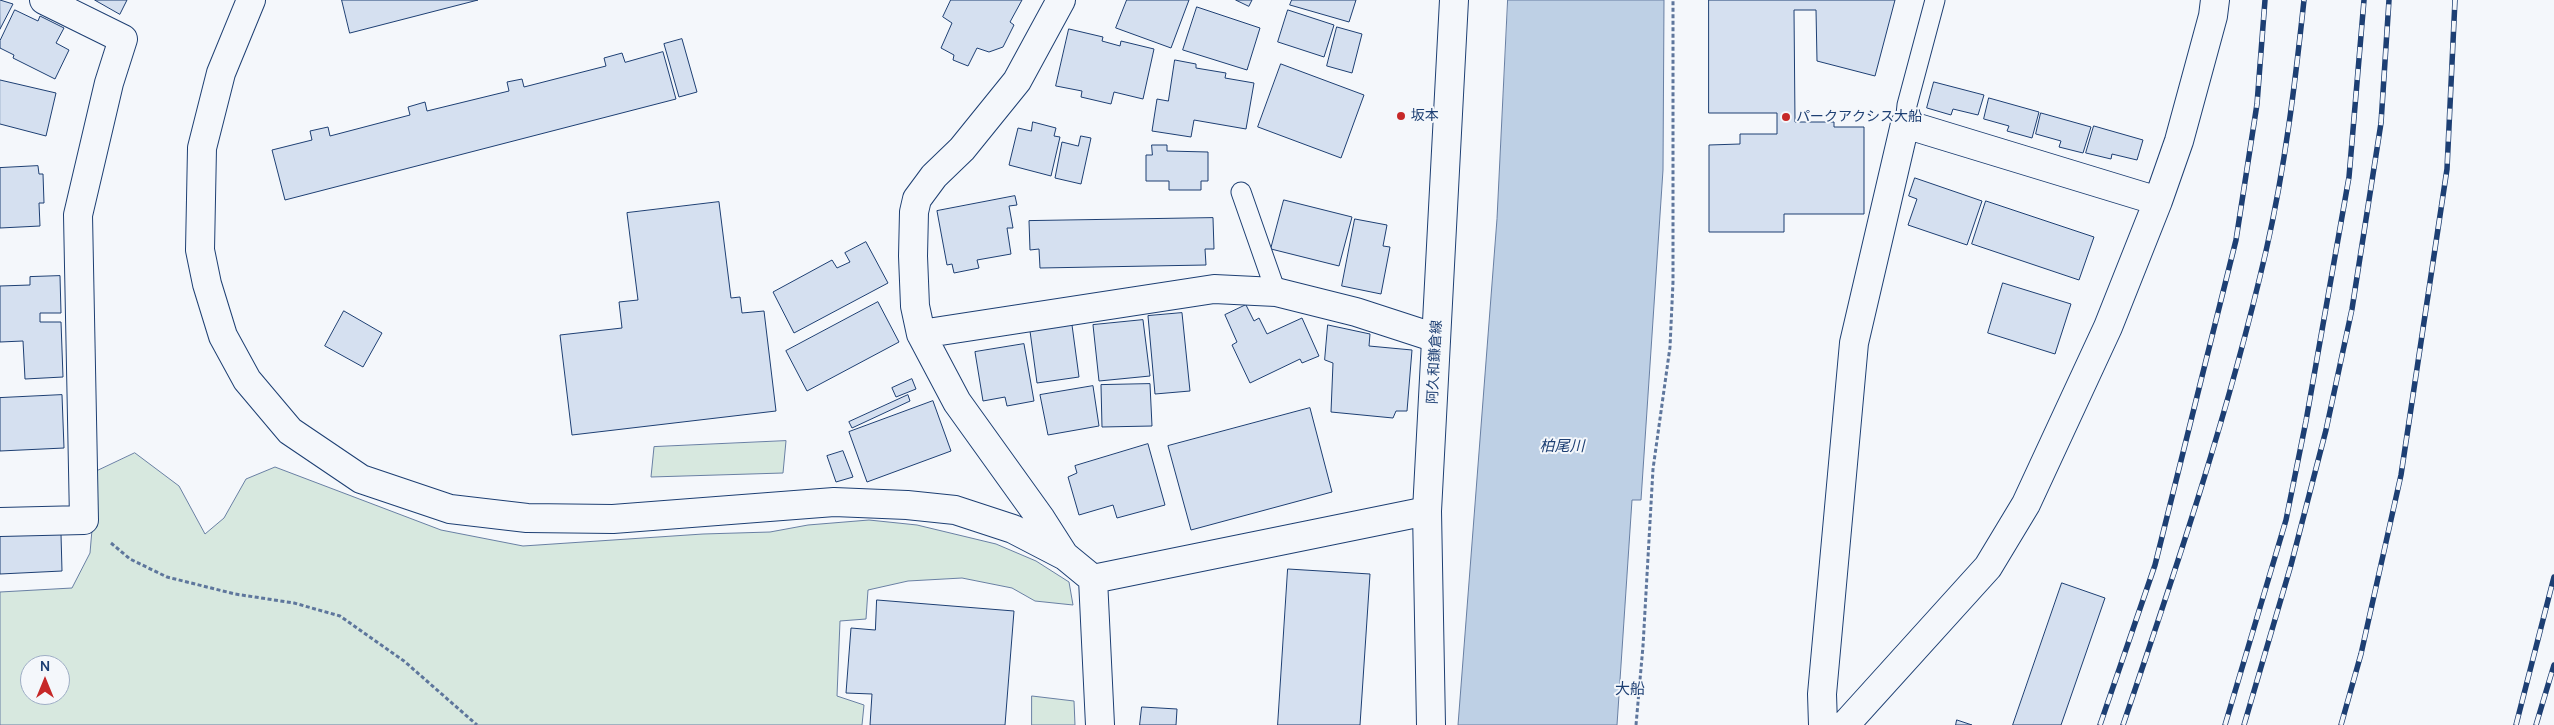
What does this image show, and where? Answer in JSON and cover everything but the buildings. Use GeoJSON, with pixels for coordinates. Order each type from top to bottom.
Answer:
{"type":"FeatureCollection","features":[{"type":"Feature","properties":{"kind":"street"},"geometry":{"type":"LineString","coordinates":[[0,522],[84,520],[78,215],[108,83],[123,39],[44,0]]}},
{"type":"Feature","properties":{"kind":"street"},"geometry":{"type":"LineString","coordinates":[[251,0],[221,73],[202,148],[200,250],[207,284],[223,336],[247,380],[290,431],[361,479],[450,509],[527,518],[613,519],[834,502],[907,504],[955,510],[1013,529],[1065,556],[1092,579],[1100,725]]}},
{"type":"Feature","properties":{"kind":"street"},"geometry":{"type":"LineString","coordinates":[[1061,0],[1016,81],[962,149],[934,176],[917,199],[913,256],[915,306],[921,334],[957,402],[1041,519],[1065,556]]}},
{"type":"Feature","properties":{"kind":"street","name":"阿久和鎌倉線"},"geometry":{"type":"LineString","coordinates":[[1431,725],[1427,511],[1454,0]]}},
{"type":"Feature","properties":{"kind":"street"},"geometry":{"type":"LineString","coordinates":[[1845,725],[1988,567],[2026,504],[2108,327],[2158,201],[2179,141],[2213,16],[2215,0]]}},
{"type":"Feature","properties":{"kind":"street"},"geometry":{"type":"LineString","coordinates":[[1823,725],[1822,694],[1854,342],[1905,124],[2158,201]]}},
{"type":"Feature","properties":{"kind":"street"},"geometry":{"type":"LineString","coordinates":[[921,334],[1214,289],[1276,292],[1356,312],[1436,338]]}},
{"type":"Feature","properties":{"kind":"street"},"geometry":{"type":"LineString","coordinates":[[1092,579],[1427,511]]}},
{"type":"Feature","properties":{"kind":"lane"},"geometry":{"type":"LineString","coordinates":[[1905,124],[1907,105],[1935,0]]}},
{"type":"Feature","properties":{"kind":"lane"},"geometry":{"type":"LineString","coordinates":[[1240,192],[1276,292]]}},
{"type":"Feature","properties":{"kind":"path"},"geometry":{"type":"LineString","coordinates":[[1636,725],[1654,469],[1670,347],[1673,282],[1673,0]]}},
{"type":"Feature","properties":{"kind":"path"},"geometry":{"type":"LineString","coordinates":[[84,520],[130,559],[168,577],[235,594],[294,603],[340,616],[404,661],[477,725]]}},
{"type":"Feature","properties":{"kind":"shaded area"},"geometry":{"type":"Polygon","coordinates":[[[786,441],[783,473],[651,477],[654,447],[786,441]]]}},
{"type":"Feature","properties":{"kind":"shaded area"},"geometry":{"type":"Polygon","coordinates":[[[135,453],[179,486],[205,534],[224,518],[246,479],[275,467],[441,530],[523,546],[703,534],[770,532],[808,525],[869,520],[917,525],[996,544],[1036,561],[1069,582],[1073,605],[1035,601],[1012,588],[962,578],[908,581],[868,590],[866,619],[840,621],[837,696],[864,705],[862,725],[0,725],[0,592],[72,588],[90,553],[97,471],[135,453]]]}},
{"type":"Feature","properties":{"kind":"shaded area"},"geometry":{"type":"Polygon","coordinates":[[[1032,696],[1074,701],[1075,725],[1032,725],[1032,696]]]}},
{"type":"Feature","properties":{"kind":"water","name":"柏尾川"},"geometry":{"type":"Polygon","coordinates":[[[1508,0],[1664,0],[1663,170],[1641,500],[1632,500],[1617,725],[1458,725],[1497,219],[1508,0]]]}},
{"type":"Feature","properties":{"kind":"railway"},"geometry":{"type":"LineString","coordinates":[[2100,725],[2155,565],[2236,240],[2257,104],[2265,0]]}},
{"type":"Feature","properties":{"kind":"railway"},"geometry":{"type":"LineString","coordinates":[[2123,725],[2218,431],[2236,371],[2266,251],[2284,157],[2304,0]]}},
{"type":"Feature","properties":{"kind":"railway"},"geometry":{"type":"LineString","coordinates":[[2225,725],[2286,520],[2306,421],[2349,177],[2364,0]]}},
{"type":"Feature","properties":{"kind":"railway"},"geometry":{"type":"LineString","coordinates":[[2244,725],[2291,565],[2326,430],[2352,309],[2381,123],[2389,0]]}},
{"type":"Feature","properties":{"kind":"railway"},"geometry":{"type":"LineString","coordinates":[[2341,725],[2361,654],[2401,475],[2447,169],[2455,0]]}},
{"type":"Feature","properties":{"kind":"railway"},"geometry":{"type":"LineString","coordinates":[[2516,725],[2554,577]]}},
{"type":"Feature","properties":{"kind":"railway"},"geometry":{"type":"LineString","coordinates":[[2536,725],[2554,665]]}},
{"type":"Feature","properties":{"kind":"place","name":"坂本"},"geometry":{"type":"Point","coordinates":[1401,116]}},
{"type":"Feature","properties":{"kind":"place","name":"パークアクシス大船"},"geometry":{"type":"Point","coordinates":[1786,117]}},
{"type":"Feature","properties":{"kind":"district","name":"大船"},"geometry":{"type":"Point","coordinates":[1630,690]}}]}
